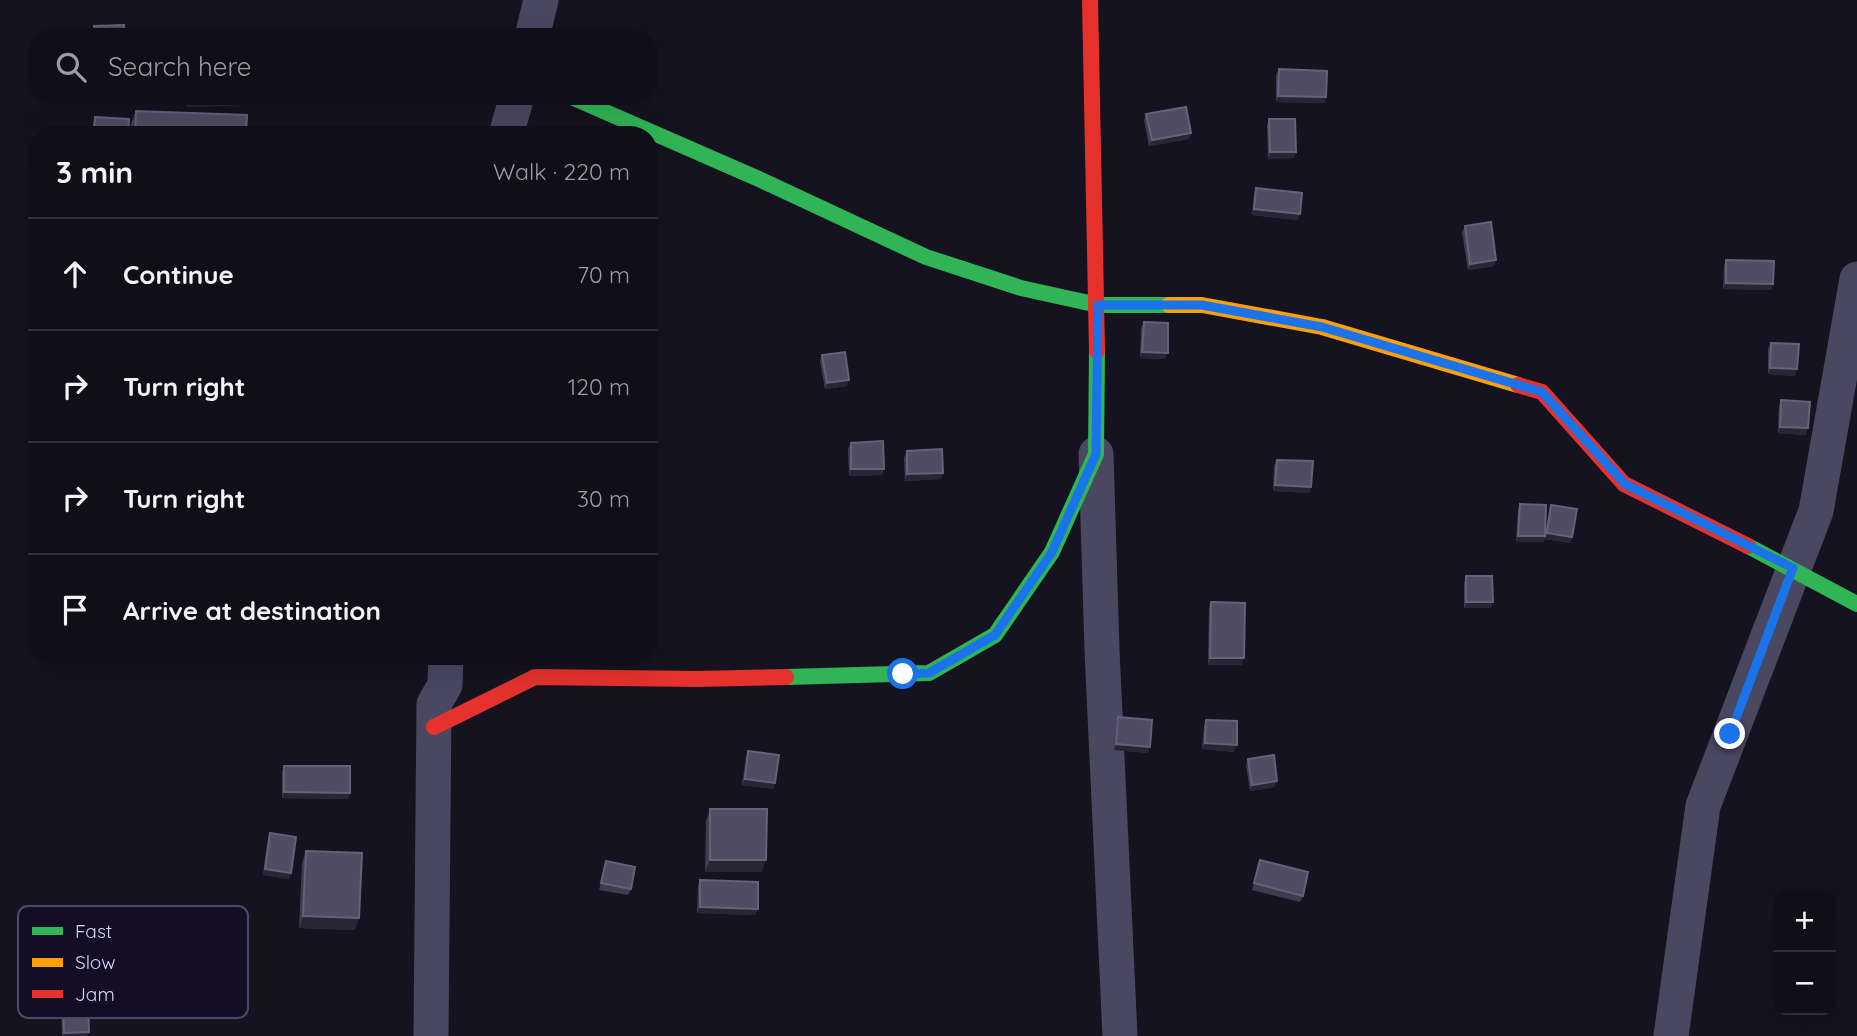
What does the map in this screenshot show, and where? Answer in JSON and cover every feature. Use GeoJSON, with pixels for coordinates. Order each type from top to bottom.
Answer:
{"type":"FeatureCollection","features":[{"type":"Feature","properties":{"kind":"street"},"geometry":{"type":"LineString","coordinates":[[534,28],[541,0]]}},
{"type":"Feature","properties":{"kind":"street"},"geometry":{"type":"LineString","coordinates":[[1090,0],[1098,305],[1096,454],[1121,1036]]}},
{"type":"Feature","properties":{"kind":"street"},"geometry":{"type":"LineString","coordinates":[[509,126],[514,105]]}},
{"type":"Feature","properties":{"kind":"street"},"geometry":{"type":"LineString","coordinates":[[590,105],[638,126]]}},
{"type":"Feature","properties":{"kind":"street"},"geometry":{"type":"LineString","coordinates":[[658,135],[926,257],[1021,288],[1098,305],[1202,305],[1322,327],[1542,392],[1625,484],[1793,568],[1857,604]]}},
{"type":"Feature","properties":{"kind":"street"},"geometry":{"type":"LineString","coordinates":[[1671,1036],[1703,806],[1816,512],[1857,279]]}},
{"type":"Feature","properties":{"kind":"street"},"geometry":{"type":"LineString","coordinates":[[434,727],[535,677],[697,679],[929,673],[995,635],[1052,552],[1096,454]]}},
{"type":"Feature","properties":{"kind":"street"},"geometry":{"type":"LineString","coordinates":[[431,1036],[434,704],[445,685],[446,665]]}},
{"type":"Feature","properties":{"kind":"building"},"geometry":{"type":"Polygon","coordinates":[[[124,25],[124,28],[94,28],[124,25]]]}},
{"type":"Feature","properties":{"kind":"building"},"geometry":{"type":"Polygon","coordinates":[[[1279,69],[1327,71],[1326,97],[1278,96],[1279,69]]]}},
{"type":"Feature","properties":{"kind":"building"},"geometry":{"type":"Polygon","coordinates":[[[1186,107],[1191,133],[1152,140],[1146,114],[1186,107]]]}},
{"type":"Feature","properties":{"kind":"building"},"geometry":{"type":"Polygon","coordinates":[[[136,111],[247,115],[246,126],[135,126],[136,111]]]}},
{"type":"Feature","properties":{"kind":"building"},"geometry":{"type":"Polygon","coordinates":[[[95,117],[129,119],[129,126],[94,126],[95,117]]]}},
{"type":"Feature","properties":{"kind":"building"},"geometry":{"type":"Polygon","coordinates":[[[1269,119],[1295,119],[1296,152],[1270,152],[1269,119]]]}},
{"type":"Feature","properties":{"kind":"building"},"geometry":{"type":"Polygon","coordinates":[[[1256,188],[1302,193],[1300,214],[1254,209],[1256,188]]]}},
{"type":"Feature","properties":{"kind":"building"},"geometry":{"type":"Polygon","coordinates":[[[1491,222],[1496,260],[1470,264],[1465,226],[1491,222]]]}},
{"type":"Feature","properties":{"kind":"building"},"geometry":{"type":"Polygon","coordinates":[[[1726,260],[1774,261],[1773,284],[1726,283],[1726,260]]]}},
{"type":"Feature","properties":{"kind":"building"},"geometry":{"type":"Polygon","coordinates":[[[1144,322],[1168,323],[1168,353],[1142,352],[1144,322]]]}},
{"type":"Feature","properties":{"kind":"building"},"geometry":{"type":"Polygon","coordinates":[[[1771,343],[1799,344],[1797,369],[1770,368],[1771,343]]]}},
{"type":"Feature","properties":{"kind":"building"},"geometry":{"type":"Polygon","coordinates":[[[845,352],[849,380],[827,383],[822,355],[845,352]]]}},
{"type":"Feature","properties":{"kind":"building"},"geometry":{"type":"Polygon","coordinates":[[[1781,400],[1810,402],[1808,428],[1780,427],[1781,400]]]}},
{"type":"Feature","properties":{"kind":"building"},"geometry":{"type":"Polygon","coordinates":[[[883,441],[884,469],[851,469],[851,443],[883,441]]]}},
{"type":"Feature","properties":{"kind":"building"},"geometry":{"type":"Polygon","coordinates":[[[942,449],[943,473],[907,474],[907,451],[942,449]]]}},
{"type":"Feature","properties":{"kind":"building"},"geometry":{"type":"Polygon","coordinates":[[[1277,460],[1313,461],[1311,487],[1275,485],[1277,460]]]}},
{"type":"Feature","properties":{"kind":"building"},"geometry":{"type":"Polygon","coordinates":[[[1520,504],[1546,505],[1545,536],[1518,536],[1520,504]]]}},
{"type":"Feature","properties":{"kind":"building"},"geometry":{"type":"Polygon","coordinates":[[[1551,505],[1577,509],[1572,537],[1547,533],[1551,505]]]}},
{"type":"Feature","properties":{"kind":"building"},"geometry":{"type":"Polygon","coordinates":[[[1466,576],[1492,576],[1493,602],[1466,602],[1466,576]]]}},
{"type":"Feature","properties":{"kind":"building"},"geometry":{"type":"Polygon","coordinates":[[[1211,602],[1245,603],[1244,658],[1210,658],[1211,602]]]}},
{"type":"Feature","properties":{"kind":"building"},"geometry":{"type":"Polygon","coordinates":[[[1118,717],[1152,720],[1150,747],[1116,744],[1118,717]]]}},
{"type":"Feature","properties":{"kind":"building"},"geometry":{"type":"Polygon","coordinates":[[[1206,720],[1237,721],[1237,745],[1205,743],[1206,720]]]}},
{"type":"Feature","properties":{"kind":"building"},"geometry":{"type":"Polygon","coordinates":[[[748,751],[779,755],[775,783],[745,779],[748,751]]]}},
{"type":"Feature","properties":{"kind":"building"},"geometry":{"type":"Polygon","coordinates":[[[1274,755],[1277,781],[1252,785],[1248,759],[1274,755]]]}},
{"type":"Feature","properties":{"kind":"building"},"geometry":{"type":"Polygon","coordinates":[[[284,766],[350,766],[350,793],[284,792],[284,766]]]}},
{"type":"Feature","properties":{"kind":"building"},"geometry":{"type":"Polygon","coordinates":[[[710,809],[767,809],[766,860],[710,860],[710,809]]]}},
{"type":"Feature","properties":{"kind":"building"},"geometry":{"type":"Polygon","coordinates":[[[270,833],[296,837],[291,873],[265,869],[270,833]]]}},
{"type":"Feature","properties":{"kind":"building"},"geometry":{"type":"Polygon","coordinates":[[[306,851],[362,853],[359,918],[303,916],[306,851]]]}},
{"type":"Feature","properties":{"kind":"building"},"geometry":{"type":"Polygon","coordinates":[[[1260,860],[1308,872],[1303,896],[1254,883],[1260,860]]]}},
{"type":"Feature","properties":{"kind":"building"},"geometry":{"type":"Polygon","coordinates":[[[606,861],[635,867],[631,889],[601,883],[606,861]]]}},
{"type":"Feature","properties":{"kind":"building"},"geometry":{"type":"Polygon","coordinates":[[[700,880],[758,882],[758,909],[700,907],[700,880]]]}},
{"type":"Feature","properties":{"kind":"building"},"geometry":{"type":"Polygon","coordinates":[[[64,1018],[89,1018],[89,1032],[64,1033],[64,1018]]]}},
{"type":"Feature","properties":{"kind":"traffic: fast"},"geometry":{"type":"LineString","coordinates":[[590,105],[638,126]]}},
{"type":"Feature","properties":{"kind":"traffic: fast"},"geometry":{"type":"LineString","coordinates":[[658,135],[926,257],[1021,288],[1098,305],[1169,305]]}},
{"type":"Feature","properties":{"kind":"traffic: fast"},"geometry":{"type":"LineString","coordinates":[[786,677],[929,673],[995,635],[1052,552],[1096,454],[1097,351]]}},
{"type":"Feature","properties":{"kind":"traffic: fast"},"geometry":{"type":"LineString","coordinates":[[1748,546],[1857,604]]}},
{"type":"Feature","properties":{"kind":"traffic: slow"},"geometry":{"type":"LineString","coordinates":[[1169,305],[1202,305],[1322,327],[1518,385]]}},
{"type":"Feature","properties":{"kind":"traffic: jam"},"geometry":{"type":"LineString","coordinates":[[1090,0],[1097,351]]}},
{"type":"Feature","properties":{"kind":"traffic: jam"},"geometry":{"type":"LineString","coordinates":[[1518,385],[1542,392],[1624,484],[1748,546]]}},
{"type":"Feature","properties":{"kind":"traffic: jam"},"geometry":{"type":"LineString","coordinates":[[434,727],[535,677],[786,677]]}},
{"type":"Feature","properties":{"kind":"route"},"geometry":{"type":"LineString","coordinates":[[903,674],[929,673],[995,635],[1052,552],[1096,454],[1098,305],[1202,305],[1322,327],[1542,392],[1625,484],[1793,568],[1730,734]]}}]}
